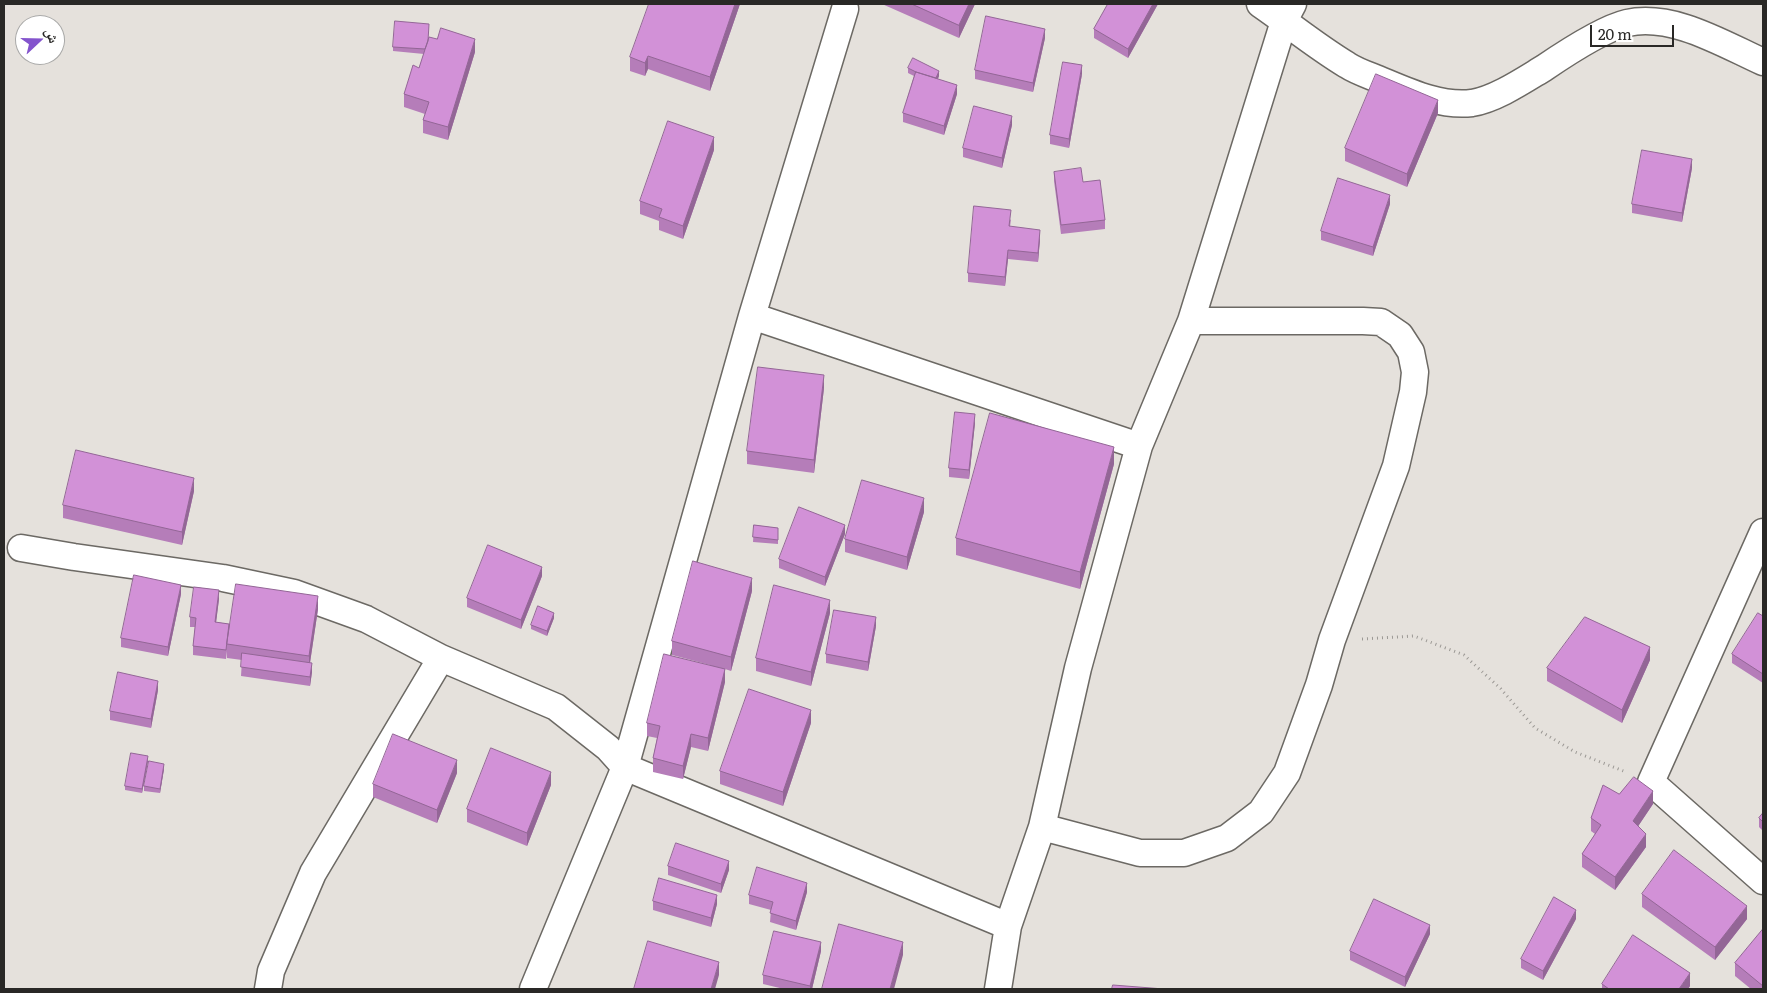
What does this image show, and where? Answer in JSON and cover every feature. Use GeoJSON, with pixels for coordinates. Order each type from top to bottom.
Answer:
{"type":"FeatureCollection","features":[{"type":"Feature","properties":{"kind":"street"},"geometry":{"type":"LineString","coordinates":[[1260,4],[1289,12],[1348,66],[1410,92],[1447,103],[1473,102],[1494,96],[1529,77],[1561,56],[1627,23],[1652,22],[1678,25],[1698,32],[1763,62]]}},
{"type":"Feature","properties":{"kind":"street"},"geometry":{"type":"LineString","coordinates":[[533,989],[625,767],[842,5]]}},
{"type":"Feature","properties":{"kind":"street"},"geometry":{"type":"LineString","coordinates":[[998,989],[1008,926],[1042,827],[1078,668],[1139,446],[1191,321],[1289,12]]}},
{"type":"Feature","properties":{"kind":"street"},"geometry":{"type":"LineString","coordinates":[[752,316],[1139,446]]}},
{"type":"Feature","properties":{"kind":"street"},"geometry":{"type":"LineString","coordinates":[[1042,827],[1140,853],[1184,853],[1226,838],[1261,812],[1287,773],[1319,685],[1332,640],[1396,466],[1413,392],[1415,372],[1412,352],[1400,335],[1381,322],[1363,320],[1191,321]]}},
{"type":"Feature","properties":{"kind":"street"},"geometry":{"type":"LineString","coordinates":[[1763,532],[1651,782],[1763,881]]}},
{"type":"Feature","properties":{"kind":"street"},"geometry":{"type":"LineString","coordinates":[[21,548],[223,578],[294,593],[366,619],[441,658],[556,707],[608,748],[625,767],[1008,926]]}},
{"type":"Feature","properties":{"kind":"street"},"geometry":{"type":"LineString","coordinates":[[268,989],[272,971],[313,873],[441,658]]}},
{"type":"Feature","properties":{"kind":"path"},"geometry":{"type":"LineString","coordinates":[[1332,640],[1414,636],[1464,655],[1501,689],[1535,728],[1575,752],[1651,782]]}},
{"type":"Feature","properties":{"kind":"building"},"geometry":{"type":"Polygon","coordinates":[[[649,4],[735,4],[710,77],[648,56],[645,63],[630,57],[649,4]]]}},
{"type":"Feature","properties":{"kind":"building"},"geometry":{"type":"Polygon","coordinates":[[[912,4],[969,4],[959,25],[912,4]]]}},
{"type":"Feature","properties":{"kind":"building"},"geometry":{"type":"Polygon","coordinates":[[[1108,4],[1153,4],[1128,49],[1094,29],[1108,4]]]}},
{"type":"Feature","properties":{"kind":"building"},"geometry":{"type":"Polygon","coordinates":[[[986,16],[1045,29],[1033,83],[975,70],[986,16]]]}},
{"type":"Feature","properties":{"kind":"building"},"geometry":{"type":"Polygon","coordinates":[[[395,21],[429,24],[428,41],[425,49],[393,47],[395,21]]]}},
{"type":"Feature","properties":{"kind":"building"},"geometry":{"type":"Polygon","coordinates":[[[441,28],[475,39],[448,127],[423,120],[429,102],[404,94],[413,65],[419,68],[429,37],[437,39],[441,28]]]}},
{"type":"Feature","properties":{"kind":"building"},"geometry":{"type":"Polygon","coordinates":[[[913,58],[939,71],[936,78],[908,68],[913,58]]]}},
{"type":"Feature","properties":{"kind":"building"},"geometry":{"type":"Polygon","coordinates":[[[1063,62],[1082,65],[1069,139],[1050,135],[1063,62]]]}},
{"type":"Feature","properties":{"kind":"building"},"geometry":{"type":"Polygon","coordinates":[[[916,72],[957,85],[944,126],[903,113],[916,72]]]}},
{"type":"Feature","properties":{"kind":"building"},"geometry":{"type":"Polygon","coordinates":[[[1376,74],[1438,100],[1407,174],[1345,148],[1376,74]]]}},
{"type":"Feature","properties":{"kind":"building"},"geometry":{"type":"Polygon","coordinates":[[[974,106],[1012,116],[1002,158],[963,148],[974,106]]]}},
{"type":"Feature","properties":{"kind":"building"},"geometry":{"type":"Polygon","coordinates":[[[668,121],[714,137],[683,226],[659,217],[662,209],[640,201],[668,121]]]}},
{"type":"Feature","properties":{"kind":"building"},"geometry":{"type":"Polygon","coordinates":[[[1642,150],[1692,159],[1682,213],[1632,204],[1642,150]]]}},
{"type":"Feature","properties":{"kind":"building"},"geometry":{"type":"Polygon","coordinates":[[[1081,168],[1083,182],[1100,180],[1105,220],[1061,225],[1054,172],[1081,168]]]}},
{"type":"Feature","properties":{"kind":"building"},"geometry":{"type":"Polygon","coordinates":[[[1338,178],[1390,195],[1373,247],[1321,231],[1338,178]]]}},
{"type":"Feature","properties":{"kind":"building"},"geometry":{"type":"Polygon","coordinates":[[[974,206],[1011,210],[1009,226],[1040,230],[1038,253],[1008,250],[1005,277],[968,273],[974,206]]]}},
{"type":"Feature","properties":{"kind":"building"},"geometry":{"type":"Polygon","coordinates":[[[758,367],[824,375],[814,460],[747,451],[758,367]]]}},
{"type":"Feature","properties":{"kind":"building"},"geometry":{"type":"Polygon","coordinates":[[[955,412],[975,414],[969,470],[949,468],[955,412]]]}},
{"type":"Feature","properties":{"kind":"building"},"geometry":{"type":"Polygon","coordinates":[[[990,413],[1114,447],[1080,572],[956,538],[990,413]]]}},
{"type":"Feature","properties":{"kind":"building"},"geometry":{"type":"Polygon","coordinates":[[[76,450],[194,478],[182,532],[63,505],[76,450]]]}},
{"type":"Feature","properties":{"kind":"building"},"geometry":{"type":"Polygon","coordinates":[[[862,480],[924,498],[907,557],[845,539],[862,480]]]}},
{"type":"Feature","properties":{"kind":"building"},"geometry":{"type":"Polygon","coordinates":[[[799,507],[845,525],[825,577],[779,559],[799,507]]]}},
{"type":"Feature","properties":{"kind":"building"},"geometry":{"type":"Polygon","coordinates":[[[754,525],[778,528],[778,540],[753,537],[754,525]]]}},
{"type":"Feature","properties":{"kind":"building"},"geometry":{"type":"Polygon","coordinates":[[[488,545],[542,567],[521,620],[467,598],[488,545]]]}},
{"type":"Feature","properties":{"kind":"building"},"geometry":{"type":"Polygon","coordinates":[[[693,561],[752,578],[731,657],[672,641],[693,561]]]}},
{"type":"Feature","properties":{"kind":"building"},"geometry":{"type":"Polygon","coordinates":[[[134,575],[181,585],[168,647],[121,638],[134,575]]]}},
{"type":"Feature","properties":{"kind":"building"},"geometry":{"type":"Polygon","coordinates":[[[236,584],[318,596],[309,656],[227,644],[236,584]]]}},
{"type":"Feature","properties":{"kind":"building"},"geometry":{"type":"Polygon","coordinates":[[[774,585],[830,600],[811,672],[756,658],[774,585]]]}},
{"type":"Feature","properties":{"kind":"building"},"geometry":{"type":"Polygon","coordinates":[[[194,587],[219,590],[215,622],[229,624],[226,650],[193,646],[196,618],[190,617],[194,587]]]}},
{"type":"Feature","properties":{"kind":"building"},"geometry":{"type":"Polygon","coordinates":[[[538,606],[554,613],[547,631],[531,625],[538,606]]]}},
{"type":"Feature","properties":{"kind":"building"},"geometry":{"type":"Polygon","coordinates":[[[834,610],[876,617],[868,662],[826,654],[834,610]]]}},
{"type":"Feature","properties":{"kind":"building"},"geometry":{"type":"Polygon","coordinates":[[[1758,613],[1763,616],[1763,674],[1732,654],[1758,613]]]}},
{"type":"Feature","properties":{"kind":"building"},"geometry":{"type":"Polygon","coordinates":[[[1585,617],[1650,647],[1622,710],[1547,668],[1585,617]]]}},
{"type":"Feature","properties":{"kind":"building"},"geometry":{"type":"Polygon","coordinates":[[[242,653],[312,663],[310,677],[241,667],[242,653]]]}},
{"type":"Feature","properties":{"kind":"building"},"geometry":{"type":"Polygon","coordinates":[[[664,654],[725,669],[708,738],[691,734],[683,766],[653,758],[660,726],[647,723],[664,654]]]}},
{"type":"Feature","properties":{"kind":"building"},"geometry":{"type":"Polygon","coordinates":[[[118,672],[158,681],[151,719],[110,711],[118,672]]]}},
{"type":"Feature","properties":{"kind":"building"},"geometry":{"type":"Polygon","coordinates":[[[749,689],[811,710],[783,792],[720,771],[749,689]]]}},
{"type":"Feature","properties":{"kind":"building"},"geometry":{"type":"Polygon","coordinates":[[[393,734],[457,760],[437,810],[373,784],[393,734]]]}},
{"type":"Feature","properties":{"kind":"building"},"geometry":{"type":"Polygon","coordinates":[[[491,748],[551,772],[527,833],[467,809],[491,748]]]}},
{"type":"Feature","properties":{"kind":"building"},"geometry":{"type":"Polygon","coordinates":[[[131,753],[148,756],[142,789],[125,786],[131,753]]]}},
{"type":"Feature","properties":{"kind":"building"},"geometry":{"type":"Polygon","coordinates":[[[149,761],[164,764],[160,789],[144,786],[149,761]]]}},
{"type":"Feature","properties":{"kind":"building"},"geometry":{"type":"Polygon","coordinates":[[[1634,777],[1653,791],[1633,821],[1646,834],[1615,877],[1582,854],[1601,825],[1591,818],[1603,785],[1619,794],[1634,777]]]}},
{"type":"Feature","properties":{"kind":"building"},"geometry":{"type":"Polygon","coordinates":[[[1763,813],[1763,822],[1759,818],[1763,813]]]}},
{"type":"Feature","properties":{"kind":"building"},"geometry":{"type":"Polygon","coordinates":[[[676,843],[729,861],[721,884],[668,866],[676,843]]]}},
{"type":"Feature","properties":{"kind":"building"},"geometry":{"type":"Polygon","coordinates":[[[1674,850],[1747,906],[1715,947],[1642,894],[1674,850]]]}},
{"type":"Feature","properties":{"kind":"building"},"geometry":{"type":"Polygon","coordinates":[[[757,867],[807,883],[796,921],[770,913],[773,902],[749,895],[757,867]]]}},
{"type":"Feature","properties":{"kind":"building"},"geometry":{"type":"Polygon","coordinates":[[[659,878],[717,895],[711,918],[653,901],[659,878]]]}},
{"type":"Feature","properties":{"kind":"building"},"geometry":{"type":"Polygon","coordinates":[[[1554,897],[1576,910],[1543,971],[1521,959],[1554,897]]]}},
{"type":"Feature","properties":{"kind":"building"},"geometry":{"type":"Polygon","coordinates":[[[1374,899],[1430,925],[1405,977],[1350,951],[1374,899]]]}},
{"type":"Feature","properties":{"kind":"building"},"geometry":{"type":"Polygon","coordinates":[[[839,924],[903,942],[890,989],[822,989],[839,924]]]}},
{"type":"Feature","properties":{"kind":"building"},"geometry":{"type":"Polygon","coordinates":[[[1763,929],[1763,986],[1735,963],[1763,929]]]}},
{"type":"Feature","properties":{"kind":"building"},"geometry":{"type":"Polygon","coordinates":[[[774,931],[821,942],[810,986],[763,975],[774,931]]]}},
{"type":"Feature","properties":{"kind":"building"},"geometry":{"type":"Polygon","coordinates":[[[1633,935],[1690,973],[1679,989],[1609,989],[1602,984],[1633,935]]]}},
{"type":"Feature","properties":{"kind":"building"},"geometry":{"type":"Polygon","coordinates":[[[648,941],[719,962],[711,989],[634,989],[648,941]]]}},
{"type":"Feature","properties":{"kind":"building"},"geometry":{"type":"Polygon","coordinates":[[[1113,985],[1164,989],[1112,989],[1113,985]]]}}]}
